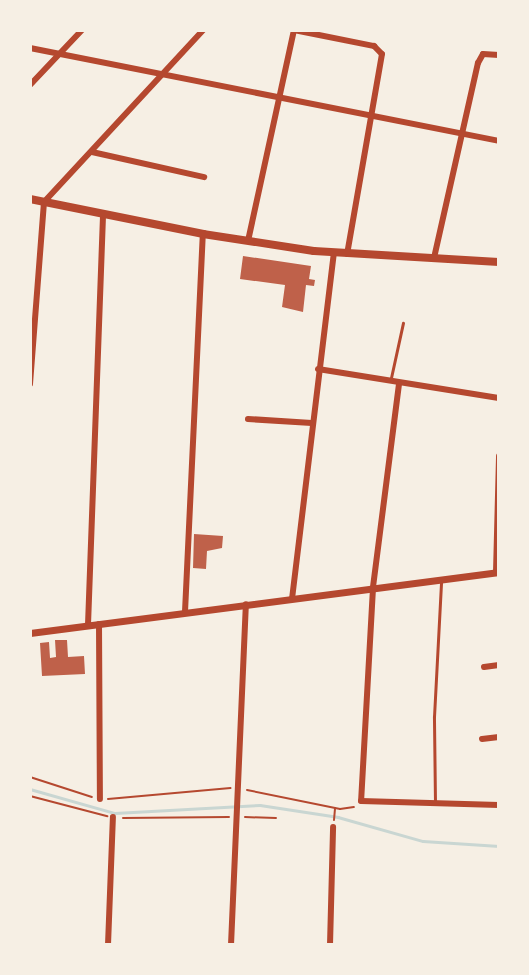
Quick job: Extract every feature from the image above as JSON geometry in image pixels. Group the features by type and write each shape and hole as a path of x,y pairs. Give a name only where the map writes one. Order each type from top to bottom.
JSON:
{"main road":[{"path":"30,200 203,234 334,253 499,262"}],"street":[{"path":"30,85 82,30"},
{"path":"30,384 44,202 203,30"},
{"path":"248,241 294,30 374,46 382,54 347,254"},
{"path":"30,48 279,100 499,141"},
{"path":"434,258 478,62 488,54 499,55"},
{"path":"92,152 204,177"},
{"path":"88,625 103,214"},
{"path":"185,612 203,234"},
{"path":"292,599 334,253"},
{"path":"318,369 499,398"},
{"path":"399,383 373,588 361,801 499,804"},
{"path":"248,419 312,423"},
{"path":"30,633 498,572 499,456"},
{"path":"231,945 246,604"},
{"path":"99,624 100,799"},
{"path":"484,667 499,665"},
{"path":"482,739 499,737"},
{"path":"108,945 111,817"},
{"path":"330,945 333,827"}],"lane":[{"path":"390,382 403,323"},
{"path":"435,803 434,717 441,579"}],"path":[{"path":"30,777 100,799 238,790 347,810 361,801"},
{"path":"30,796 111,817 237,815 276,818"},
{"path":"110,799 111,817"},
{"path":"333,827 335,807"}],"building":[{"path":"243,256 311,266 309,279 315,280 314,286 306,285 303,312 282,307 285,285 240,279"},
{"path":"194,534 223,536 222,548 207,551 206,569 193,568"},
{"path":"55,640 67,640 68,657 84,656 85,674 42,676 40,643 49,642 50,658 56,657"}],"waterway":[{"path":"30,789 115,813 260,805 338,817 423,841 499,846"}]}
